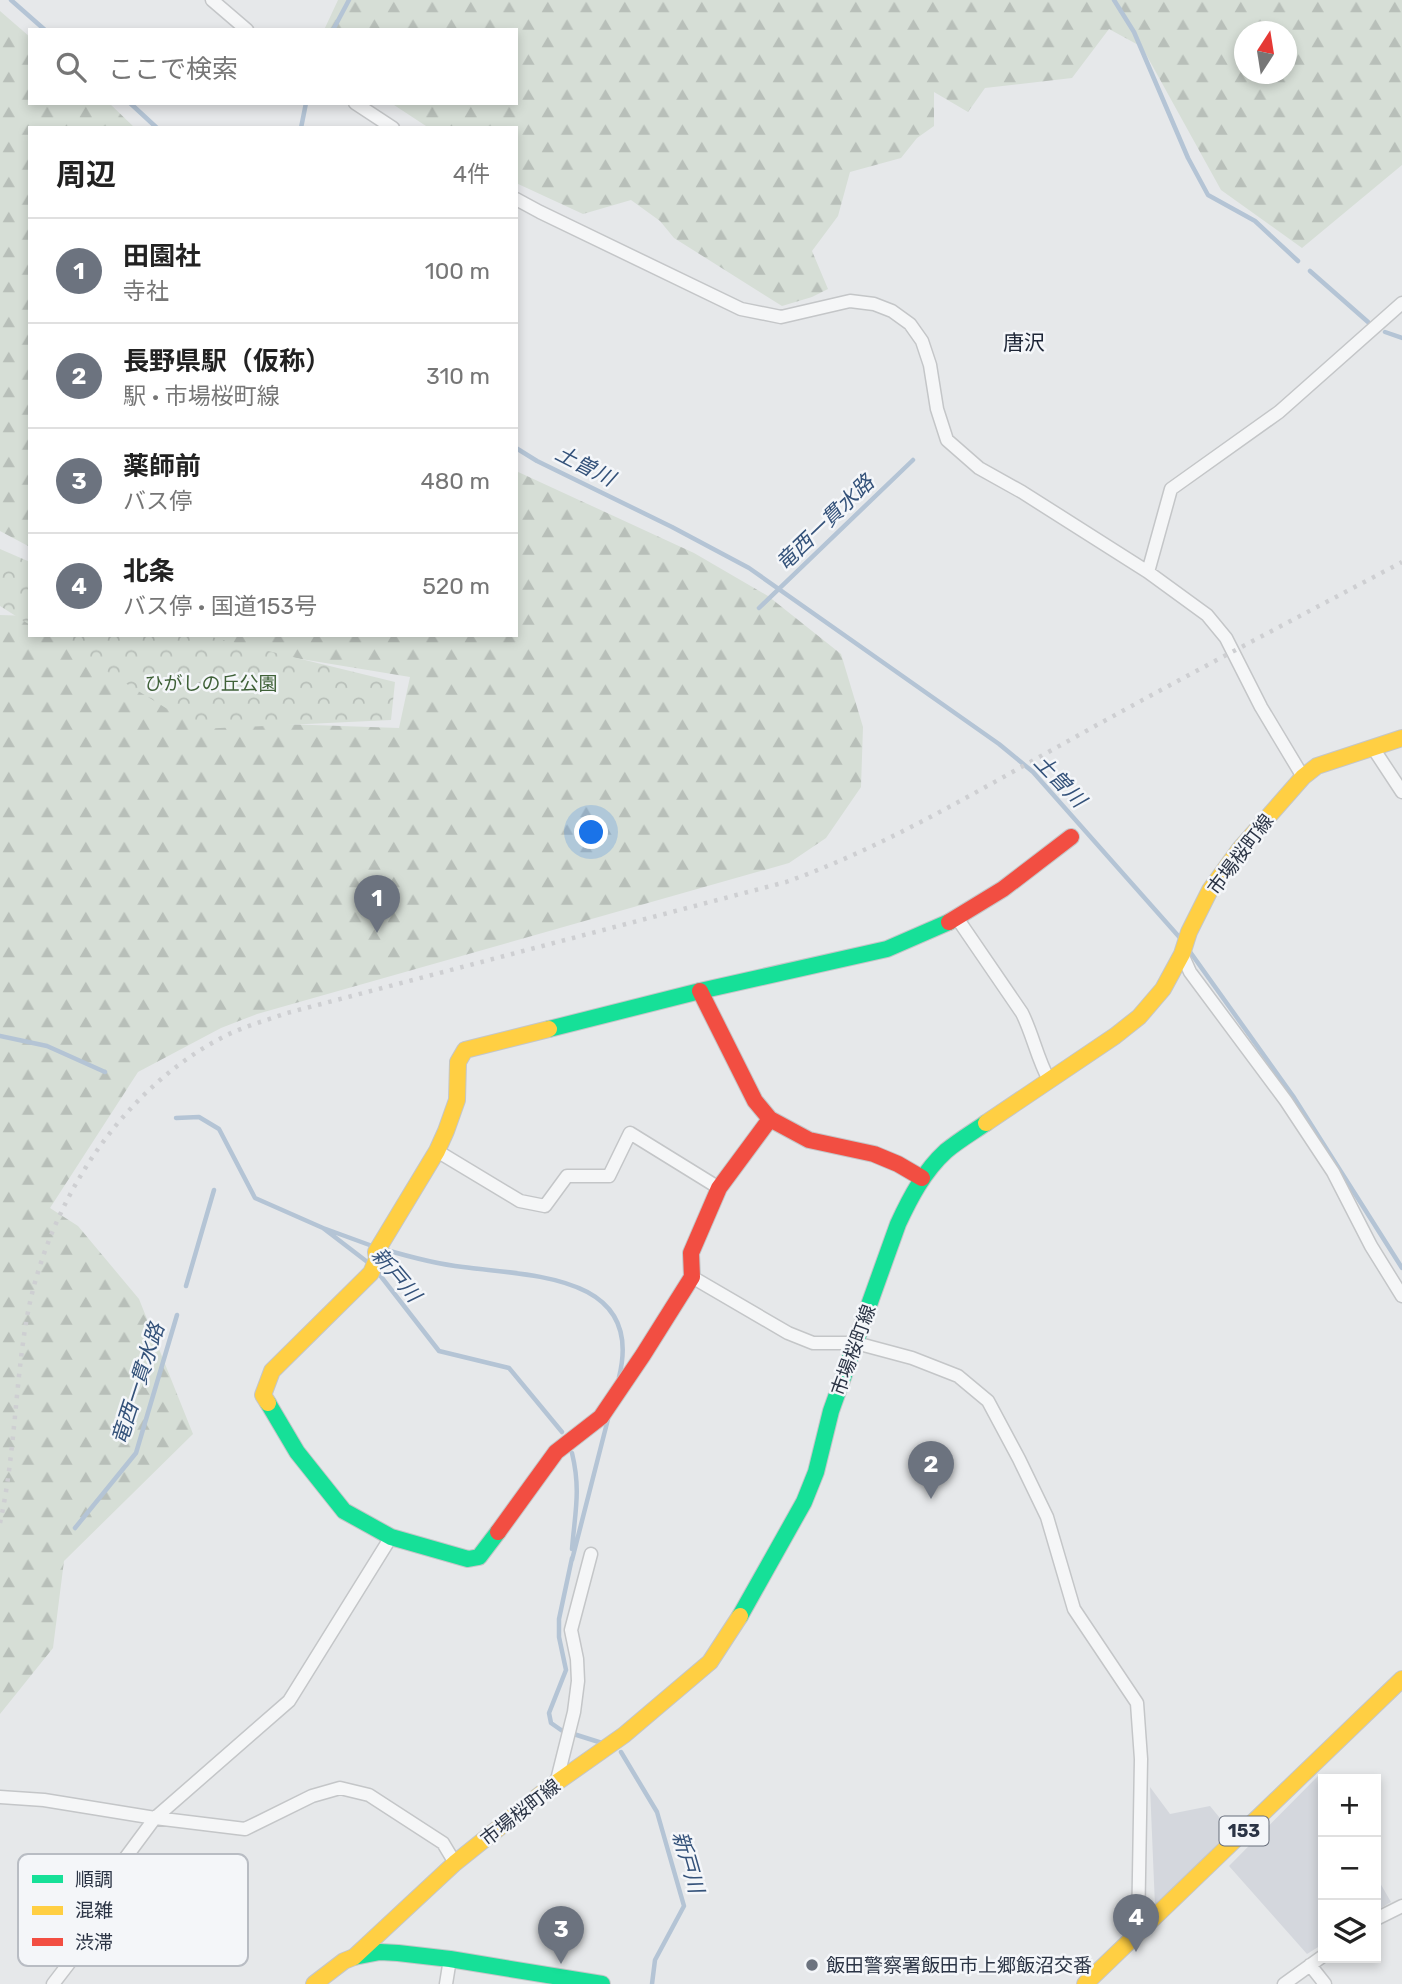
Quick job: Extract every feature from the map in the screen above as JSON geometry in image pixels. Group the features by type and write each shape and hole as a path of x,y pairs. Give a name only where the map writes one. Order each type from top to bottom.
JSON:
{"main road":[{"name":"市場桜町線","path":"314,1984 344,1961 354,1957 456,1863 556,1784 624,1735 710,1662 727,1638 803,1503 817,1472 831,1411 898,1224 911,1194 922,1178 947,1150 1139,1017 1163,989 1182,954 1189,932 1210,890 1239,850 1303,777 1317,766 1402,738"},
{"path":"770,1119 719,1188 691,1253 692,1277 601,1417 556,1452 479,1557 457,1557 391,1537 344,1511 297,1452 263,1395 272,1371 374,1266 376,1252 437,1151 457,1101 458,1062 465,1050 700,991 887,949 957,918 1003,888 1071,837"},
{"path":"700,991 755,1101 770,1119 809,1140 874,1154 922,1178"},
{"name":"153","path":"1085,1984 1402,1679"},
{"path":"354,1957 380,1952 450,1959 602,1984"}],"street":[{"path":"212,0 245,28"},
{"path":"358,105 390,126"},
{"path":"518,200 741,309 781,317 850,301 874,304 892,311 910,324 922,341 930,365 937,409 947,440 979,468 1148,572 1207,615 1226,638 1261,707 1303,777"},
{"path":"1148,572 1171,489 1279,412 1402,303"},
{"path":"1373,748 1402,792"},
{"path":"957,918 1022,1013 1039,1061 1049,1080"},
{"path":"1182,954 1190,972 1286,1101 1333,1172 1371,1246 1402,1296"},
{"path":"437,1151 520,1201 545,1206 567,1176 609,1176 630,1133 719,1188"},
{"path":"692,1277 788,1333 813,1343 856,1343 912,1359 958,1376 988,1401 1047,1517 1074,1609 1137,1703 1141,1759 1138,1934"},
{"path":"128,1854 155,1818 289,1701 391,1537"},
{"path":"556,1784 578,1681 578,1659 571,1630 591,1554"},
{"path":"0,1797 44,1800 245,1829 312,1796 340,1788 369,1795 443,1843 456,1863"},
{"path":"1381,1916 1402,1906"},
{"path":"446,1984 450,1959"},
{"path":"1284,1984 1318,1959"},
{"path":"1310,1965 1325,1984"},
{"path":"53,1984 67,1966"}],"shaded area":[{"path":"1318,1776 1318,1947 1307,1954 1229,1866"},
{"path":"1150,1787 1170,1814 1210,1806 1233,1834 1155,1906"},
{"path":"1381,1885 1391,1902 1381,1908"}],"green space":[{"path":"338,0 1402,0 1402,165 1302,248 1221,190 1142,47 1109,29 1072,78 985,88 968,112 934,92 934,126 917,138 901,158 850,172 838,216 812,251 828,289 782,306 674,238 660,221 631,200 583,214 518,184 518,126 426,126 394,105 518,105 518,28 325,28"},
{"path":"0,11 28,35 28,105 111,105 133,126 28,126 28,546 0,531"},
{"path":"518,472 694,553 768,596 841,654 863,727 861,787 826,838 789,863 257,1014 221,1028 138,1072 50,1208 78,1226 139,1299 193,1434 64,1561 53,1648 0,1714 0,615 28,616 28,637 70,637 197,721 399,728 410,677 197,642 188,637 518,637"},
{"path":"0,549 28,561 28,624 0,606"},
{"name":"ひがしの丘公園","path":"50,637 211,637 395,682 391,720 200,729"}],"waterway":[{"name":"土曽川","path":"11,0 43,28"},
{"path":"334,28 349,0"},
{"path":"1114,0 1134,32 1188,158 1208,195 1255,221 1298,261"},
{"name":"土曽川","path":"132,105 155,126"},
{"path":"301,126 306,105"},
{"path":"1310,271 1368,322"},
{"path":"1385,332 1402,338"},
{"name":"土曽川","path":"518,449 749,568 999,744 1033,772 1181,939"},
{"name":"竜西一貫水路","path":"759,608 913,460"},
{"name":"土曽川","path":"1188,949 1293,1096 1402,1268"},
{"name":"新戸川","path":"0,1036 47,1046 105,1072"},
{"name":"新戸川","path":"176,1118 199,1117 219,1129 255,1198 323,1228 370,1264"},
{"name":"竜西一貫水路","path":"186,1286 214,1190"},
{"path":"323,1228 375,1247"},
{"path":"383,1249 453,1266 549,1279 576,1287 599,1299 615,1318 623,1343 619,1377"},
{"name":"新戸川","path":"376,1270 439,1351 509,1368 562,1432"},
{"name":"竜西一貫水路","path":"75,1528 136,1453 177,1315"},
{"path":"572,1560 608,1419"},
{"name":"新戸川","path":"572,1453 577,1490 572,1549"},
{"name":"新戸川","path":"572,1558 559,1619 559,1637 566,1670 549,1713 551,1723 561,1730 602,1743"},
{"name":"新戸川","path":"621,1752 657,1812 684,1906 655,1960 652,1984"}],"railway":[{"path":"0,1523 9,1472 27,1317 37,1274 52,1232 95,1153 123,1117 154,1085 189,1058 227,1035 287,1013 786,882 823,868 930,817 1402,562"}],"traffic: fast":[{"path":"549,1029 700,991 887,949 949,922"},
{"path":"740,1616 804,1502 816,1472 831,1411 907,1204 938,1159 986,1123"},
{"path":"268,1403 297,1452 344,1511 391,1537 468,1559 479,1557 498,1532"},
{"path":"354,1957 380,1952 398,1953 602,1984"}],"traffic: slow":[{"path":"986,1123 1139,1017 1163,989 1182,954 1189,932 1210,890 1239,850 1303,777 1317,766 1402,738"},
{"path":"268,1403 263,1395 272,1371 371,1273 377,1259 376,1252 437,1151 446,1131 457,1100 458,1062 465,1050 549,1029"},
{"path":"314,1984 344,1961 354,1957 455,1863 546,1790 624,1735 710,1662 740,1616"},
{"path":"1085,1984 1402,1679"}],"traffic: jam":[{"path":"949,922 1003,889 1071,837"},
{"path":"700,991 755,1101 770,1119 809,1140 874,1154 922,1178"},
{"path":"498,1532 556,1452 601,1417 643,1355 692,1277 691,1253 719,1188 770,1119"}],"place":[{"name":"田園社","path":"377,933"},
{"name":"長野県駅（仮称）","path":"931,1499"},
{"name":"北条","path":"1136,1952"},
{"name":"薬師前","path":"561,1964"},
{"name":"飯田警察署飯田市上郷飯沼交番","path":"812,1965"}],"district":[{"name":"唐沢","path":"1024,343"}]}
